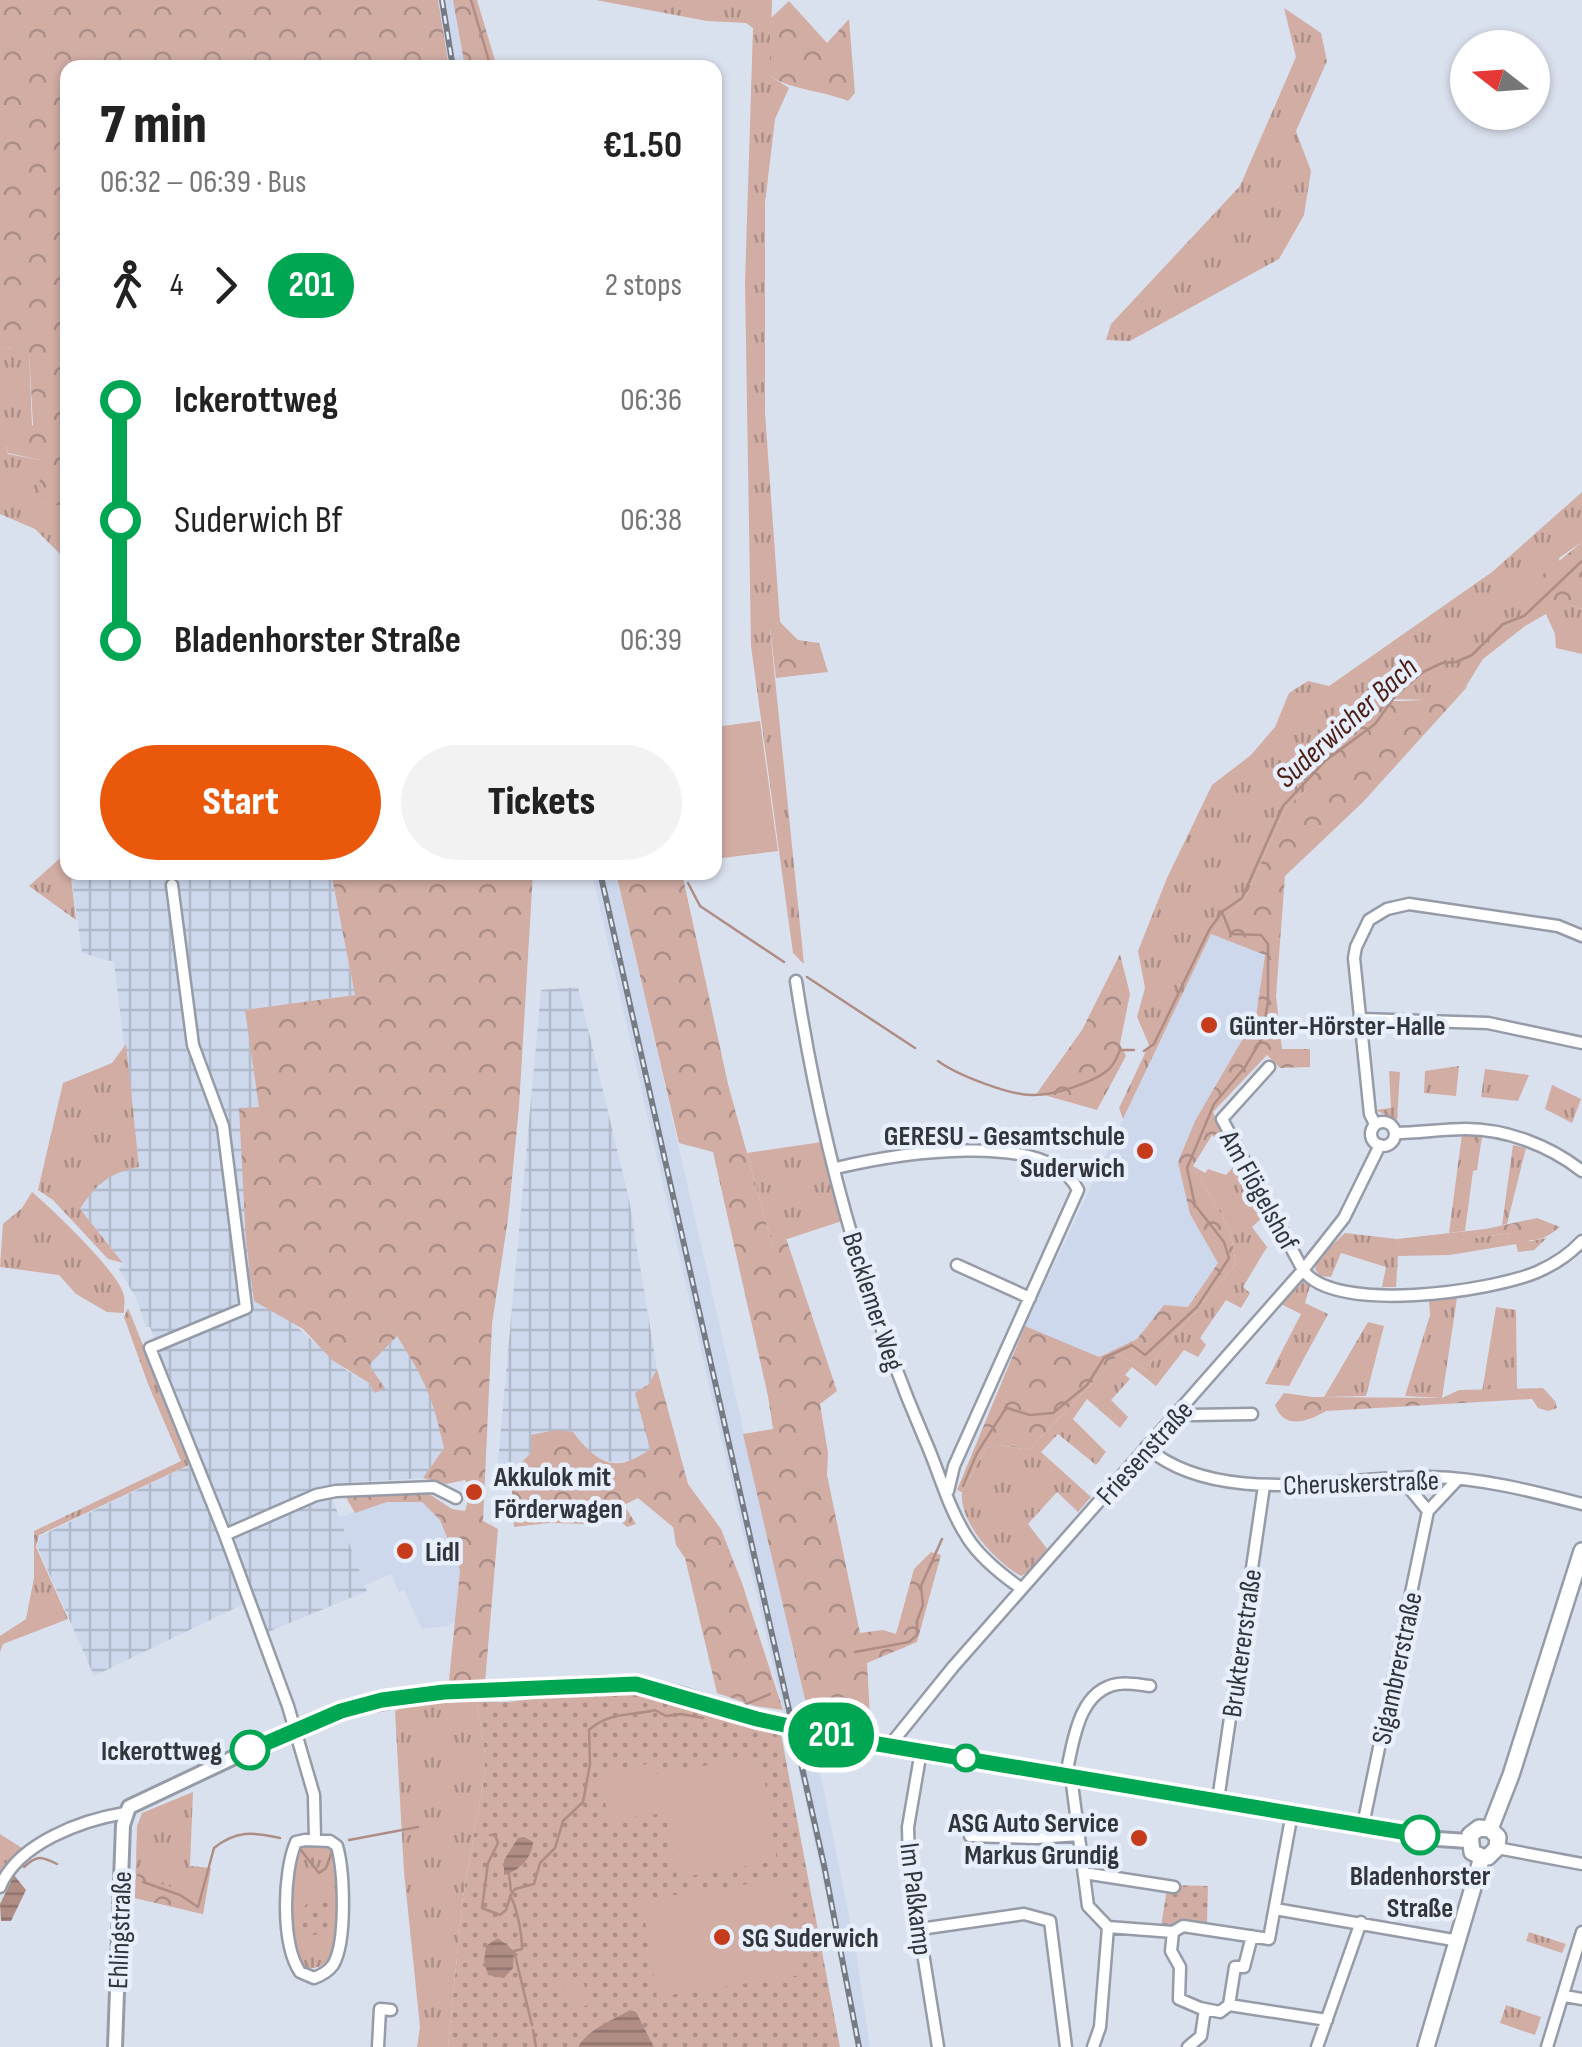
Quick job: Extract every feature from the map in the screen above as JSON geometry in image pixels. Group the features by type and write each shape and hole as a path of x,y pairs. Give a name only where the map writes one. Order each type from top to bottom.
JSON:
{"main road":[{"path":"1490,1828 1511,1775 1582,1551"},
{"path":"1479,1828 1490,1828 1498,1837 1498,1848 1482,1857 1472,1852 1468,1841 1479,1828"},
{"path":"1426,2047 1482,1857"}],"street":[{"path":"172,886 193,1045 223,1126 246,1308 150,1348 225,1535 294,1729 314,1795 315,1840"},
{"path":"1376,1124 1370,1114 1356,947 1370,920 1387,909 1420,905 1558,926 1582,936"},
{"name":"Becklemer Weg","path":"796,981 804,1033 876,1320 968,1540 1022,1590"},
{"path":"1361,1020 1488,1023 1582,1043"},
{"name":"Am Flögelshof","path":"1270,1067 1222,1119 1304,1270"},
{"path":"1376,1124 1390,1124 1395,1133"},
{"path":"1376,1124 1371,1134 1380,1145 1390,1143 1395,1133"},
{"path":"1395,1133 1467,1129 1495,1132 1543,1147 1582,1171"},
{"name":"Friesenstraße","path":"890,1746 1146,1447 1304,1270 1344,1218 1380,1145"},
{"path":"836,1168 890,1156 976,1150 1056,1165 1068,1173 1078,1190 954,1466 948,1492"},
{"path":"1304,1270 1318,1283 1356,1293 1438,1294 1537,1272 1582,1241"},
{"path":"957,1265 1030,1298"},
{"path":"1182,1410 1192,1415 1252,1414"},
{"name":"Cheruskerstraße","path":"1146,1447 1163,1462 1205,1476 1264,1486 1402,1478 1458,1479 1582,1504"},
{"path":"1402,1478 1428,1511 1458,1479"},
{"name":"Bruktererstraße","path":"1218,1800 1264,1486"},
{"path":"225,1535 316,1495 336,1491 434,1487 456,1498"},
{"name":"Sigambrerstraße","path":"1364,1825 1428,1511"},
{"path":"0,1886 12,1865 26,1852 100,1817 125,1814 134,1802 294,1729 382,1700 444,1692 606,1683 636,1684 757,1719 890,1746 1468,1841"},
{"path":"1150,1686 1115,1684 1091,1700 1076,1730 1068,1775 1088,1906 1108,1927 1173,1932 1183,1926 1269,1939 1292,1813"},
{"name":"Im Paßkamp","path":"921,1751 908,1827 909,1865 938,2047"},
{"name":"Ehlingstraße","path":"115,2047 125,1814"},
{"path":"970,1836 1079,1835"},
{"path":"315,1840 337,1846 342,1902 336,1956 329,1970 314,1978 300,1972 294,1964 286,1896 296,1842 315,1840"},
{"path":"1498,1848 1582,1864"},
{"path":"1084,1872 1174,1887"},
{"path":"1275,1909 1459,1941"},
{"path":"920,1929 1024,1914 1050,1921 1066,2047"},
{"path":"1317,2047 1361,1922"},
{"path":"1093,2047 1100,2027 1108,1927"},
{"path":"1173,1932 1171,1951 1180,1967 1179,1999 1220,2012 1229,2004 1235,1967 1244,1967 1248,1961 1252,1936"},
{"path":"1547,2047 1582,1932"},
{"path":"1332,1968 1338,1987"},
{"path":"1565,1996 1582,1999"},
{"path":"1229,2004 1327,2020"},
{"path":"378,2047 380,2009 391,2010"},
{"path":"1189,2047 1201,2036 1205,2010"}],"shaded area":[{"path":"438,0 453,0 464,60 448,60"},
{"path":"72,880 332,880 355,995 246,1010 260,1107 239,1109 290,1321 346,1370 369,1383 375,1393 384,1387 368,1365 397,1335 433,1396 444,1448 423,1478 331,1484 330,1492 367,1591 268,1632 254,1599 94,1676 37,1546 40,1536 202,1459 150,1327 146,1327 137,1300 119,1269 123,1263 80,1209 96,1185 119,1171 139,1167 114,962 82,953"},
{"path":"594,880 618,880 811,1725 788,1720"},
{"name":"GERESU - Gesamtschule Suderwich","path":"1211,934 1265,955 1256,1016 1195,1121 1179,1162 1190,1214 1218,1263 1188,1307 1164,1305 1137,1339 1098,1357 1025,1326"},
{"path":"578,987 629,1199 657,1369 649,1384 636,1393 650,1449 635,1460 611,1462 595,1458 573,1432 531,1453 511,1473 497,1472 541,990"},
{"path":"387,1502 422,1502 440,1520 460,1570 455,1621 447,1626 422,1629 404,1590 399,1592 391,1574 365,1585 339,1517"},
{"path":"790,1732 813,1736 855,1946 870,2047 856,2047"},
{"path":"518,1838 533,1842 530,1853 520,1867 504,1875 504,1860"},
{"path":"14,1875 26,1890 11,1921 1,1921 0,1904"},
{"path":"498,1938 514,1951 513,1968 504,1978 488,1975 484,1961 486,1946"},
{"path":"630,2010 636,2012 654,2047 578,2047 594,2030"}],"green space":[{"path":"0,0 438,0 448,60 60,60 60,505 39,503 40,460 8,453 6,445 33,425 29,351 0,350"},
{"path":"453,0 477,0 495,60 464,60"},
{"path":"596,0 772,0 770,76 789,88 775,119 765,203 765,413 780,622 770,629 804,964 793,953 751,646 745,283 753,28 746,23 707,21"},
{"path":"789,1 827,43 849,19 855,93 848,101 770,76 770,19"},
{"path":"1284,8 1321,33 1327,61 1296,131 1311,171 1304,215 1279,259 1130,341 1106,340 1111,324 1240,186 1296,57"},
{"path":"0,350 29,350 32,426 6,446 8,454 40,460 41,503 60,504 60,554 35,529 0,514"},
{"path":"1582,492 1582,542 1559,558 1564,602 1582,609 1582,654 1556,648 1546,614 1483,659 1465,688 1436,700 1383,699 1308,788 1286,808 1245,898 1211,934 1123,1119 1119,1108 1149,1045 1137,1017 1145,988 1138,951 1167,878 1212,785 1251,755 1275,727 1289,693 1308,681 1329,686 1492,572"},
{"path":"1582,542 1582,609 1564,602 1547,614 1530,585"},
{"path":"780,622 798,640 819,643 828,672 776,678 770,628"},
{"path":"1468,686 1363,802 1285,876 1276,996 1282,1049 1310,1049 1310,1067 1280,1068 1267,1055 1213,1112 1229,1147 1212,1135 1193,1166 1230,1230 1236,1264 1145,1370 1119,1354 1029,1450 1000,1445 986,1448 962,1492 957,1490 1025,1326 1099,1357 1137,1339 1164,1305 1188,1307 1218,1263 1190,1214 1178,1162 1195,1121 1256,1016 1265,955 1211,934 1245,898 1286,808 1307,789 1299,773 1312,739 1329,718 1348,707 1442,696"},
{"path":"760,721 778,851 722,858 722,726"},
{"path":"60,858 60,880 71,880 76,920 29,886"},
{"path":"332,880 533,880 519,1107 492,1324 483,1521 498,1529 485,1683 456,1684 449,1680 460,1570 440,1520 422,1502 387,1502 355,1513 347,1499 348,1493 423,1490 452,1509 465,1511 471,1489 465,1480 446,1484 423,1478 444,1448 427,1390 407,1351 397,1336 369,1365 385,1388 375,1393 369,1383 332,1360 303,1329 254,1301 246,1242 239,1108 259,1107 245,1010 355,995"},
{"path":"618,880 684,880 728,1084 772,1244 786,1238 837,1391 820,1404 828,1453 827,1475 860,1633 883,1630 896,1634 914,1569 931,1552 941,1555 917,1642 867,1663 871,1734 811,1725 743,1434 773,1429 713,1152 679,1143"},
{"path":"1120,954 1130,994 1120,1044 1126,1056 1097,1110 1037,1093 1082,1030"},
{"path":"126,1044 139,1167 104,1181 80,1209 123,1263 108,1259 53,1200 38,1190 63,1083 112,1063"},
{"path":"1459,1066 1456,1096 1424,1093 1425,1071"},
{"path":"1485,1069 1529,1075 1518,1101 1481,1097"},
{"path":"1389,1071 1400,1072 1397,1120 1375,1110 1391,1108"},
{"path":"1552,1085 1581,1099 1572,1123 1545,1109"},
{"path":"1462,1134 1482,1136 1465,1231 1449,1233"},
{"path":"822,1142 842,1221 772,1244 747,1153"},
{"path":"1513,1145 1526,1148 1507,1224 1502,1225"},
{"path":"1193,1166 1205,1173 1208,1169 1226,1175 1234,1166 1241,1169 1266,1214 1252,1227 1267,1247 1243,1287 1250,1293 1241,1308 1226,1300 1200,1338 1206,1345 1198,1357 1184,1350 1156,1386 1132,1367 1125,1375 1130,1379 1111,1400 1128,1417 1120,1428 1087,1399 1073,1419 1106,1452 1096,1465 1058,1434 1041,1452 1091,1497 1078,1512 1057,1492 1028,1524 1048,1550 1021,1576 1001,1561 973,1529 966,1516 962,1492 986,1448 999,1445 1029,1450 1119,1354 1145,1370 1236,1264 1230,1230"},
{"path":"32,1192 111,1273 124,1296 124,1313 107,1312 76,1294 59,1275 0,1267 3,1224 22,1208"},
{"path":"1537,1218 1560,1227 1536,1240 1510,1233 1400,1249 1397,1239 1486,1229"},
{"path":"1345,1233 1397,1239 1400,1248 1511,1233 1531,1241 1547,1238 1534,1250 1518,1252 1516,1244 1450,1255 1398,1256 1396,1287 1382,1287 1386,1267 1341,1253 1331,1277 1320,1276 1315,1269 1318,1258"},
{"path":"1303,1282 1310,1286 1305,1303 1328,1314 1289,1386 1265,1384 1301,1314 1281,1304"},
{"path":"1457,1298 1442,1398 1405,1396 1430,1315 1429,1300"},
{"path":"1496,1307 1516,1310 1517,1391 1482,1392"},
{"path":"128,1308 191,1464 39,1535 36,1547 68,1619 3,1644 0,1652 0,1636 26,1619 34,1578 34,1531 181,1461 124,1317"},
{"path":"1368,1322 1384,1326 1366,1396 1324,1397"},
{"path":"657,1369 688,1484 721,1529 783,1710 755,1706 717,1693 685,1558 676,1545 673,1527 638,1498 624,1505 636,1524 627,1527 616,1517 605,1517 591,1524 514,1527 511,1473 531,1453 531,1435 556,1430 573,1432 607,1462 627,1462 638,1457 650,1449 635,1393 649,1384"},
{"path":"1543,1388 1557,1408 1538,1408 1532,1399 1326,1411 1291,1421 1275,1405 1284,1393 1313,1397 1442,1398 1459,1390"},
{"path":"620,1690 690,1703 781,1734 840,2047 448,2047 463,1897 484,1777 485,1754 477,1702"},
{"path":"477,1702 485,1754 484,1777 463,1897 448,2047 417,2047 420,2027 404,1872 395,1711 411,1703"},
{"path":"761,1756 777,1861 677,1878 666,1813 608,1820 601,1771 654,1763 656,1774"},
{"path":"193,1792 190,1866 211,1868 203,1914 135,1898 137,1826 142,1813"},
{"path":"0,1834 25,1850 9,1863 0,1878"},
{"path":"332,1845 339,1889 337,1934 329,1961 312,1968 300,1962 291,1926 298,1846"},
{"path":"137,1872 161,1884 205,1896 203,1914 135,1898"},
{"name":"SG Suderwich","path":"787,1878 801,1975 657,1997 642,1900"},
{"path":"1208,1886 1207,1925 1182,1921 1170,1928 1161,1927 1167,1888"},
{"path":"322,1897 329,1900 328,1925 322,1933 305,1937 300,1927 302,1910"},
{"path":"1529,1932 1566,1944 1562,1953 1526,1941"},
{"path":"580,1975 592,2003 574,2011 562,1983"},
{"path":"1506,2005 1541,2017 1535,2035 1500,2023"}],"waterway":[{"name":"Suderwicher Bach","path":"471,0 489,60"},
{"name":"Suderwicher Bach","path":"1144,1051 1154,1044 1209,930 1223,911 1242,898 1283,806 1325,761 1375,724 1396,695 1423,672 1472,655 1503,624 1524,616 1582,561"},
{"name":"Suderwicher Bach","path":"688,883 700,906 784,962"},
{"name":"Suderwicher Bach","path":"963,1486 977,1453 1007,1408 1030,1415 1053,1413 1087,1385 1104,1358 1132,1345 1145,1355 1197,1307 1229,1258 1224,1242 1195,1205 1187,1168 1214,1104 1245,1067 1261,1040 1268,1002 1268,944 1261,935 1231,934 1222,912"},
{"name":"Suderwicher Bach","path":"807,977 915,1048"},
{"name":"Suderwicher Bach","path":"938,1061 984,1084 1034,1095 1062,1091 1093,1079 1110,1068 1120,1050 1134,1050"},
{"name":"Suderwicher Bach","path":"855,1652 909,1642 917,1635 923,1605 921,1586 942,1539"},
{"path":"744,1705 770,1694"},
{"path":"532,2025 514,1951 522,1949 522,1943 510,1896 515,1889 534,1884 540,1863 555,1848 563,1821 583,1802 590,1764 589,1730 613,1717 655,1710 666,1716 703,1718"},
{"path":"349,1840 418,1827"},
{"path":"143,1882 180,1895 198,1907 214,1848 245,1834 280,1838"},
{"path":"490,1835 495,1835 498,1843 488,1863 482,1908 500,1915 510,1897"},
{"path":"300,1849 319,1873 326,1868 332,1852"},
{"path":"24,1867 39,1858 57,1864"},
{"path":"509,1874 511,1891"},
{"name":"Suderwicher Bach","path":"533,2030 536,2047"}],"railway":[{"path":"442,0 452,60"},
{"path":"602,880 824,1865 859,2047"}],"bus line":[{"name":"201","path":"250,1750 341,1711 382,1700 444,1692 636,1684 757,1719 854,1740 1420,1835"}],"place":[{"name":"Günter-Hörster-Halle","path":"1209,1025"},
{"name":"GERESU - Gesamtschule Suderwich","path":"1145,1151"},
{"name":"Akkulok mit Förderwagen","path":"474,1492"},
{"name":"Lidl","path":"405,1551"},
{"name":"Ickerottweg","path":"250,1750"},
{"name":"Bladenhorster Straße","path":"1420,1835"},
{"name":"ASG Auto Service Markus Grundig","path":"1139,1838"},
{"name":"SG Suderwich","path":"722,1937"}]}
